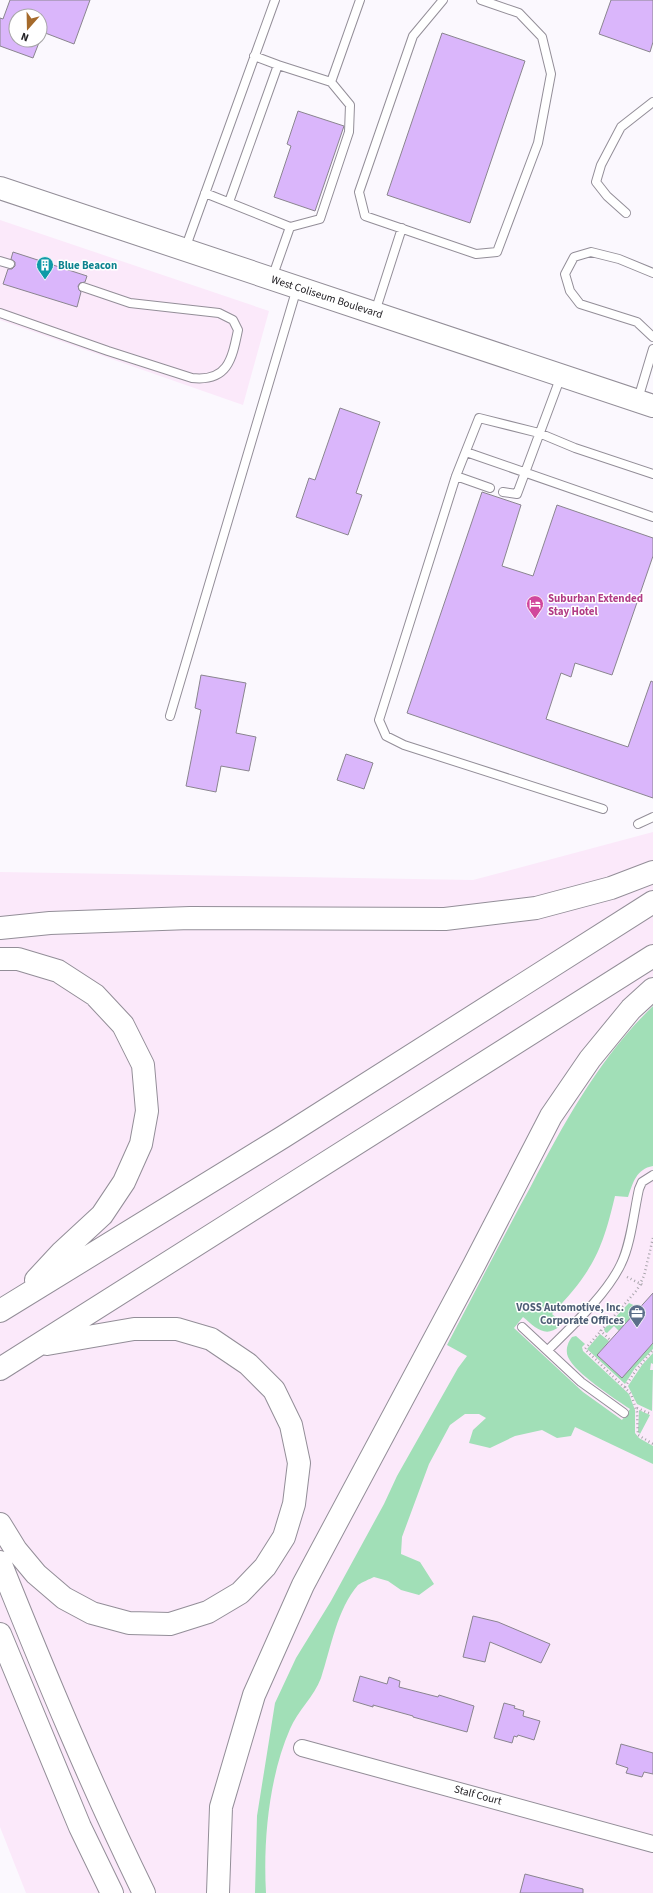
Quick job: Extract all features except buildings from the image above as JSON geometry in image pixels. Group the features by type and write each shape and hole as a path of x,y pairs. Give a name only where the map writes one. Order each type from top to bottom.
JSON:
{"main road":[{"name":"West Coliseum Boulevard","path":"0,188 645,403"},
{"path":"0,928 50,923 190,918 445,919 536,908 611,888 653,872"},
{"path":"9,1305 283,1137 653,902"},
{"path":"0,1369 653,956"},
{"path":"0,959 18,959 58,970 95,995 123,1025 143,1065 147,1111 141,1144 124,1182 102,1215 62,1252 9,1305"},
{"path":"218,1893 221,1807 254,1695 303,1584 552,1116 590,1059 631,1009 653,989"},
{"path":"0,1524 16,1550 36,1574 64,1598 92,1613 129,1623 170,1624 208,1612 240,1593 266,1567 284,1537 294,1504 299,1463 291,1425 274,1390 248,1364 211,1339 177,1329 134,1329 40,1345"},
{"path":"0,1562 107,1817 144,1893"},
{"path":"0,1634 80,1827 112,1893"}],"street":[{"name":"Stalf Court","path":"302,1748 653,1844"}],"lane":[{"path":"185,250 274,0"},
{"path":"331,82 360,0"},
{"path":"443,0 413,36 359,192 365,216 476,254 498,252 538,143 551,74 542,37 519,13 481,0"},
{"path":"205,193 290,227 320,219 349,132 350,105 331,82 254,56"},
{"path":"229,202 278,65"},
{"path":"626,213 607,196 596,182 600,165 621,127 653,102"},
{"path":"271,278 290,227"},
{"path":"375,313 402,228"},
{"path":"653,273 619,259 591,252 574,257 565,274 570,291 580,304 637,322 653,337"},
{"path":"0,260 10,264"},
{"path":"0,313 108,351 192,378 206,380 216,377 224,372 230,359 238,330 233,320 220,313 130,303 83,287"},
{"path":"170,716 298,287"},
{"path":"645,403 653,349"},
{"path":"503,492 517,494 562,375"},
{"path":"603,809 404,745 386,736 379,720 456,476 479,418 539,433 575,448 653,474"},
{"path":"466,452 653,517"},
{"path":"456,476 490,488"},
{"path":"638,824 653,817"},
{"path":"548,1350 572,1326 615,1274 625,1252 639,1189 642,1182 653,1175"},
{"path":"522,1327 596,1394 624,1414"}],"path":[{"path":"653,1238 642,1284 600,1330 585,1349 625,1388 634,1399 638,1435 653,1444"},
{"path":"627,1277 642,1284"},
{"path":"600,1330 610,1340"},
{"path":"625,1388 641,1364 653,1350"},
{"path":"636,1408 651,1414"}],"shaded area":[{"path":"0,220 269,311 243,405 0,320"},
{"path":"653,832 653,1893 26,1893 0,1827 0,872 473,880"}],"green space":[{"path":"653,1006 653,1166 639,1173 628,1197 615,1196 605,1232 594,1260 577,1286 552,1314 561,1322 560,1326 555,1330 545,1332 536,1328 523,1317 514,1328 583,1392 622,1420 630,1409 587,1378 568,1357 567,1346 572,1337 576,1336 585,1344 582,1347 583,1351 629,1394 635,1410 635,1433 639,1438 653,1446 653,1464 575,1427 571,1436 557,1438 542,1430 515,1436 490,1448 469,1443 473,1430 486,1418 479,1414 465,1414 450,1425 429,1464 402,1537 401,1554 420,1562 434,1584 419,1595 401,1590 388,1581 374,1577 358,1585 345,1605 335,1629 318,1685 293,1722 283,1748 272,1788 269,1810 265,1873 266,1893 255,1893 257,1816 275,1703 296,1658 331,1601 384,1504 397,1476 458,1368 467,1356 447,1345 557,1138 585,1091 616,1046"},
{"path":"629,1303 640,1308 619,1331 614,1326 607,1333 605,1332 604,1329"},
{"path":"600,1334 609,1341 597,1355 622,1377 653,1343 653,1349 635,1368 625,1384 587,1349"},
{"path":"653,1353 653,1364 651,1363 650,1370 653,1370 652,1411 637,1404 628,1386 642,1365"},
{"path":"639,1410 650,1415 640,1434 638,1432"}],"place":[{"name":"Blue Beacon","path":"45,280"},
{"name":"Suburban Extended Stay Hotel","path":"535,619"},
{"name":"VOSS Automotive, Inc. Corporate Offices","path":"637,1328"}]}
